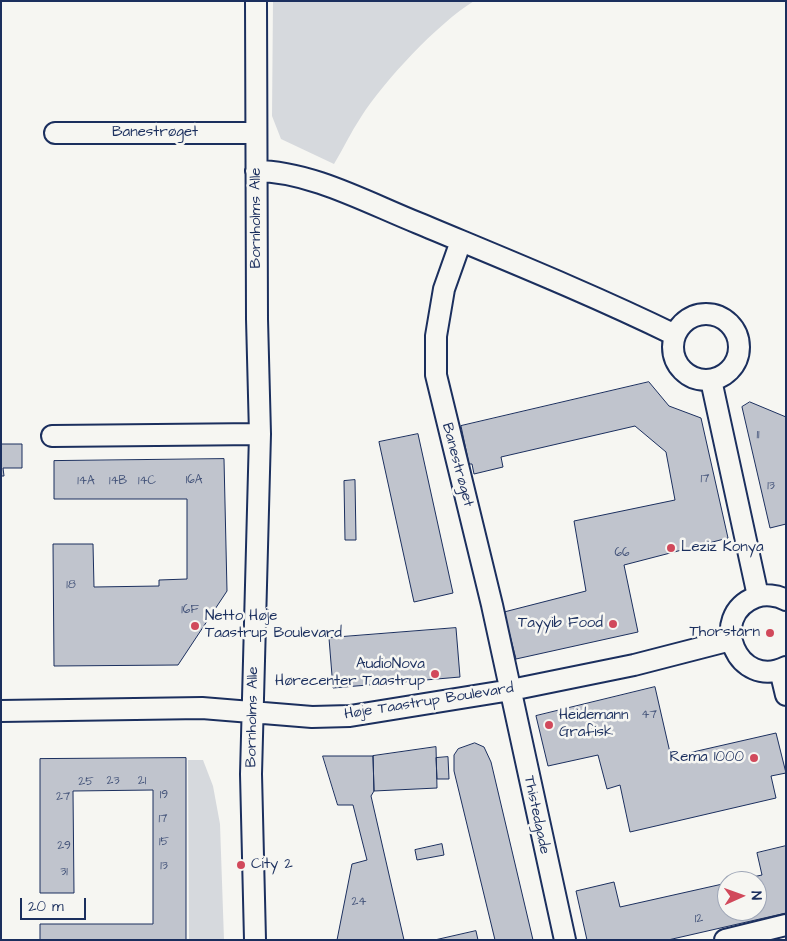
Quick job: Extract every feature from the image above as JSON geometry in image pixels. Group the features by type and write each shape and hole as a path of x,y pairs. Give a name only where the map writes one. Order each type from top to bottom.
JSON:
{"street":[{"name":"Bornholms Alle","path":"255,940 251,796 260,434 256,171 256,1"},
{"name":"Banestrøget","path":"55,133 256,134"},
{"path":"256,171 285,172 350,195 570,286 675,335"},
{"name":"Banestrøget","path":"461,241 444,289 436,336 436,375 510,690"},
{"path":"703,313 720,316 734,328 740,345 736,363 730,371 711,380 692,377 683,372 674,355 675,335 688,318 703,313"},
{"path":"711,380 758,596"},
{"path":"52,436 260,434"},
{"path":"786,600 770,595 758,596 749,600 736,613 730,630 735,652 743,662 754,669 767,672 783,668 786,695"},
{"name":"Høje Taastrup Boulevard","path":"1,711 202,708 312,717 350,716 510,690 634,665 731,640"},
{"name":"Thistedgade","path":"510,690 565,940"},
{"path":"725,940 786,925"}],"shaded area":[{"path":"273,1 474,1 428,38 384,86 361,117 334,164 281,139 272,116"},
{"path":"188,760 203,760 213,786 220,824 224,940 189,940"}],"building":[{"path":"649,382 669,406 701,418 728,538 624,565 638,632 516,659 504,612 586,591 574,521 675,500 666,452 635,426 501,457 503,467 474,474 472,464 469,464 461,426"},
{"path":"750,402 786,417 786,524 770,528 742,407"},
{"path":"418,434 453,593 414,602 379,442"},
{"path":"1,444 22,444 22,468 3,468 4,476 1,476"},
{"path":"224,459 227,591 178,665 54,666 53,544 93,544 94,587 159,586 159,580 187,579 187,499 54,499 54,461"},
{"path":"355,480 356,540 345,540 344,481"},
{"path":"456,628 460,677 333,688 329,638"},
{"path":"655,687 671,757 776,733 786,773 771,776 776,798 630,832 620,785 607,789 598,755 548,766 536,716"},
{"path":"475,743 484,747 491,762 533,940 495,940 454,771 454,755 458,749"},
{"path":"436,747 437,788 374,791 373,756"},
{"path":"323,756 373,756 374,791 371,796 404,940 337,940 352,864 367,860 353,805 338,805"},
{"path":"448,757 449,779 437,779 436,758"},
{"path":"186,758 186,940 40,940 40,924 153,924 153,790 73,791 74,893 40,893 40,759"},
{"path":"442,844 444,855 417,860 415,850"},
{"path":"786,846 786,913 767,917 767,871 761,871 757,853"},
{"path":"614,882 620,907 717,885 717,921 751,921 668,940 587,940 576,891"},
{"path":"476,931 478,940 435,940"}],"place":[{"name":"Leziz Konya","path":"671,548"},
{"name":"Tayyib Food","path":"613,624"},
{"name":"Netto Høje Taastrup Boulevard","path":"195,626"},
{"name":"Thorstårn","path":"770,633"},
{"name":"AudioNova Hørecenter Taastrup","path":"435,674"},
{"name":"Heidemann Grafisk","path":"549,725"},
{"name":"Rema 1000","path":"754,758"},
{"name":"City 2","path":"241,865"}]}
